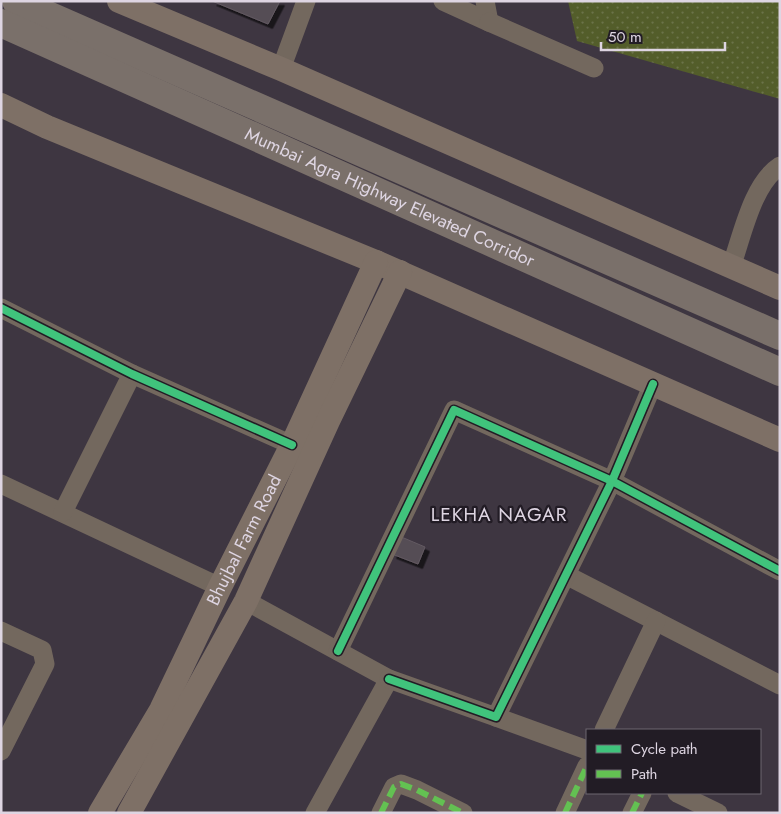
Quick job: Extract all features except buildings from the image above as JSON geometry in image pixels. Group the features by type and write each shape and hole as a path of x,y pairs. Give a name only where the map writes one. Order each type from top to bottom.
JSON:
{"highway":[{"name":"Mumbai Agra Highway Elevated Corridor","path":"16,1 780,336"},
{"name":"Mumbai Agra Highway Elevated Corridor","path":"1,23 780,372"}],"main road":[{"path":"119,1 281,69 780,288"},
{"path":"1,105 47,127 400,272 780,440"},
{"name":"Bhujbal Farm Road","path":"106,804 161,710 220,587 292,445 376,262"},
{"name":"Bhujbal Farm Road","path":"133,811 246,601 328,421 400,272"}],"street":[{"path":"281,69 306,1"},
{"path":"444,1 594,68"},
{"path":"484,1 489,22"},
{"path":"731,267 758,190 770,172 780,166"},
{"path":"1,308 132,374 292,445"},
{"path":"63,512 132,374"},
{"path":"496,717 612,481 653,384"},
{"path":"338,651 454,410 612,481 780,571"},
{"path":"1,484 220,587"},
{"path":"566,575 780,685"},
{"path":"246,601 389,679 586,750"},
{"path":"604,729 656,621"},
{"path":"1,631 42,650 45,664 1,752"},
{"path":"315,813 389,679"},
{"path":"565,813 586,768"},
{"path":"381,813 394,787 401,784 463,813"},
{"path":"632,813 642,794"},
{"path":"679,794 718,813"},
{"path":"106,804 133,811"}],"green space":[{"path":"568,1 780,1 780,99 577,41"}],"marked path":[{"path":"565,813 586,768"},
{"path":"381,813 394,787 401,784 463,813"},
{"path":"632,813 642,794"}],"cycle path":[{"path":"1,308 132,374 292,445"},
{"path":"389,679 496,717 612,481 653,384"},
{"path":"338,651 454,410 612,481 780,571"}],"district":[{"name":"LEKHA NAGAR","path":"499,514"}]}
